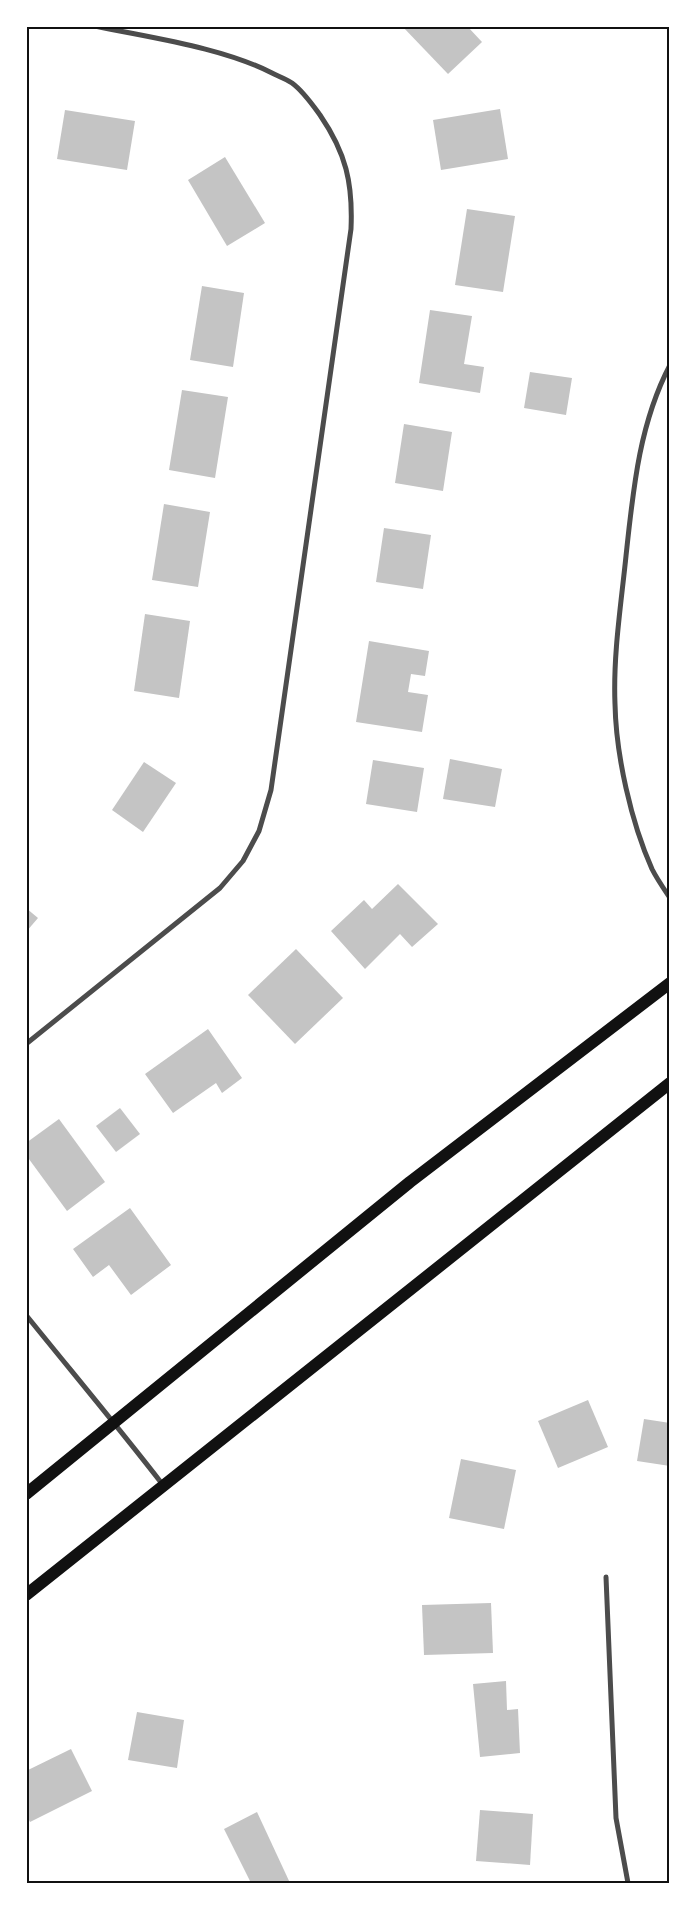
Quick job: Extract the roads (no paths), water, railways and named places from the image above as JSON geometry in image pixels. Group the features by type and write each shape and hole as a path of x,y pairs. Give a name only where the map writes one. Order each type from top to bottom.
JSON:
{"main road":[{"path":"26,1494 410,1182 670,983"},
{"path":"26,1595 670,1084"}],"street":[{"path":"26,1044 220,888 243,861 259,830 271,790 351,229 353,202 346,166 332,132 312,104 292,83 265,69 227,54 95,26"},
{"path":"670,365 651,410 637,467 618,642 615,704 620,752 630,801 641,841 653,872 670,898"},
{"path":"26,1315 163,1485"},
{"path":"606,1577 616,1818 628,1883"}]}
